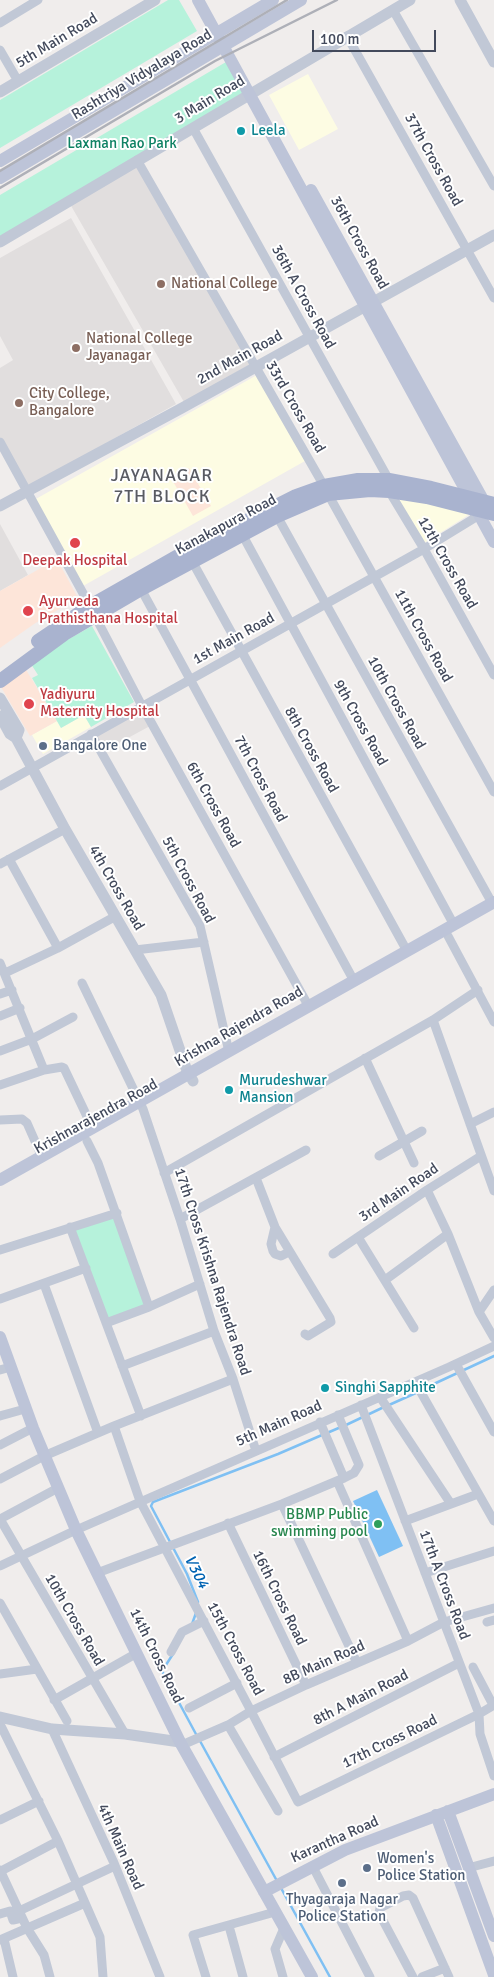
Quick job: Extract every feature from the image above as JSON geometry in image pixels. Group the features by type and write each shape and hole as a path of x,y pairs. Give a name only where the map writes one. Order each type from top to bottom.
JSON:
{"main road":[{"name":"36th Cross Road","path":"198,0 226,44 369,304 486,509 494,542"},
{"name":"36th Cross Road","path":"206,0 219,32"},
{"name":"Rashtriya Vidyalaya Road","path":"0,161 273,0"},
{"name":"Rashtriya Vidyalaya Road","path":"0,178 301,0"},
{"name":"Kanakapura Road","path":"0,681 93,611 185,552 296,496 326,490 370,490 389,486 431,488 486,509"},
{"name":"Kanakapura Road","path":"0,669 59,626 141,589 326,490"},
{"name":"Krishna Rajendra Road","path":"0,1180 192,1078 229,1052 454,924 493,905"},
{"path":"192,1078 448,936 493,905"},
{"name":"Krishnarajendra Road","path":"0,1189 86,1141 141,1106"},
{"name":"14th Cross Road","path":"0,1337 5,1369 25,1409 76,1530 181,1743 274,1887 275,1912 312,1977"},
{"name":"Karantha Road","path":"274,1887 345,1850 494,1794"},
{"path":"448,1810 494,1936"},
{"path":"436,1815 494,1975"}],"street":[{"path":"0,23 38,0"},
{"name":"5th Main Road","path":"0,92 155,0"},
{"name":"3 Main Road","path":"0,242 410,0"},
{"path":"460,0 494,62"},
{"path":"393,10 494,186"},
{"name":"37th Cross Road","path":"347,36 494,298"},
{"path":"0,50 18,81"},
{"name":"36th A Cross Road","path":"194,128 310,337 389,486"},
{"name":"33rd Cross Road","path":"137,160 326,490"},
{"name":"2nd Main Road","path":"0,506 494,235"},
{"path":"0,442 93,611"},
{"name":"12th Cross Road","path":"389,486 494,675"},
{"name":"11th Cross Road","path":"326,490 494,792"},
{"name":"1st Main Road","path":"0,786 424,549 486,509"},
{"name":"10th Cross Road","path":"277,516 493,905"},
{"name":"9th Cross Road","path":"242,534 454,924"},
{"name":"8th Cross Road","path":"192,561 407,951"},
{"name":"7th Cross Road","path":"141,589 354,981"},
{"name":"6th Cross Road","path":"93,611 142,706 309,1007"},
{"path":"0,698 19,730 16,738"},
{"name":"4th Cross Road","path":"0,716 10,734 16,738 65,829 161,995 192,1078"},
{"name":"5th Cross Road","path":"91,734 200,926 229,1052"},
{"path":"58,948 4,862 65,829"},
{"path":"4,973 58,948 116,916"},
{"path":"448,936 494,1022"},
{"path":"135,950 204,942"},
{"path":"0,963 44,1070"},
{"name":"17th Cross Krishna Rajendra Road","path":"82,984 141,1106 180,1218 214,1331 233,1379 256,1451"},
{"path":"0,994 12,990"},
{"path":"164,1173 433,1020 478,990"},
{"path":"0,1016 20,1008"},
{"path":"0,1051 32,1039 73,1017"},
{"path":"433,1020 494,1191"},
{"path":"365,1058 414,1163"},
{"path":"0,1086 44,1070 62,1067 93,1129"},
{"path":"470,1124 494,1112"},
{"path":"0,1120 22,1118 28,1123 42,1157"},
{"path":"379,1156 422,1131"},
{"path":"86,1141 98,1164 149,1306"},
{"path":"180,1218 306,1150"},
{"name":"3rd Main Road","path":"333,1254 481,1156"},
{"path":"256,1178 275,1228 330,1318 331,1322 308,1336 305,1334"},
{"path":"427,1190 448,1234 479,1312 494,1338"},
{"path":"0,1250 116,1213"},
{"path":"70,1227 141,1416"},
{"path":"385,1280 448,1234"},
{"path":"358,1237 414,1328"},
{"path":"0,1299 86,1268"},
{"path":"44,1284 98,1433"},
{"path":"106,1323 200,1284"},
{"path":"479,1312 494,1290"},
{"path":"122,1366 214,1331"},
{"name":"5th Main Road","path":"0,1566 140,1501 320,1422 380,1397 418,1388 456,1364 494,1346"},
{"path":"456,1364 494,1432"},
{"path":"0,1479 44,1456 233,1379"},
{"path":"418,1388 494,1520"},
{"path":"380,1397 451,1504"},
{"name":"17th A Cross Road","path":"361,1406 479,1714 480,1734 494,1776"},
{"path":"0,1416 25,1409"},
{"path":"97,1573 282,1504 354,1473 359,1465 338,1415"},
{"path":"320,1422 341,1480 408,1641"},
{"name":"15th Cross Road","path":"114,1426 140,1501 252,1710 298,1802"},
{"path":"0,1445 33,1428"},
{"path":"0,1519 58,1488"},
{"path":"405,1521 478,1494"},
{"path":"282,1504 357,1663"},
{"name":"10th Cross Road","path":"0,1519 125,1734"},
{"name":"16th Cross Road","path":"228,1523 306,1685"},
{"path":"425,1573 494,1551"},
{"path":"0,1603 67,1721"},
{"name":"8B Main Road","path":"181,1743 198,1738 252,1710 408,1641 444,1622 494,1608"},
{"path":"171,1652 182,1632 204,1621"},
{"path":"54,1700 137,1653"},
{"name":"8th A Main Road","path":"274,1757 459,1663"},
{"path":"473,1667 494,1705"},
{"path":"0,1674 37,1668"},
{"path":"189,1708 237,1683"},
{"name":"17th Cross Road","path":"298,1802 494,1705"},
{"path":"0,1717 52,1729 125,1734 181,1743"},
{"path":"0,1724 3,1736 58,1841 100,1937 103,1977"},
{"path":"228,1724 278,1811"},
{"name":"4th Main Road","path":"52,1729 115,1866 160,1977"},
{"path":"0,1820 38,1801"},
{"path":"50,1977 44,1955 27,1928 21,1914 4,1889 0,1870 58,1841"},
{"path":"468,1868 494,1861"},
{"path":"0,1914 10,1911 13,1920 77,1883 115,1866"},
{"path":"313,1867 370,1977"},
{"path":"413,1977 378,1913 380,1908 403,1896 409,1895 413,1898 449,1977"},
{"path":"13,1977 2,1940 86,1903"},
{"path":"206,1977 193,1934 229,1926 275,1912"},
{"path":"229,1926 243,1977"},
{"path":"283,1977 275,1949 284,1928"},
{"path":"422,1977 445,1968"}],"shaded area":[{"path":"308,74 338,129 299,150 269,95"},
{"name":"National College","path":"138,166 251,364 184,402 70,204"},
{"name":"National College Jayanagar","path":"71,218 176,404 28,487 0,437 0,368 13,360 0,336 0,258"},
{"path":"257,375 305,461 83,586 34,500"},
{"path":"189,468 211,506 193,516 171,478"},
{"path":"396,496 470,514 424,543"},
{"path":"0,524 28,575 0,591"},
{"name":"Ayurveda Prathisthana Hospital","path":"57,559 78,598 34,624 0,648 0,591"},
{"name":"Yadiyuru Maternity Hospital","path":"25,668 57,721 30,736 1,687"},
{"path":"141,710 150,726 104,751 96,736"},
{"path":"84,715 91,727 43,754 32,735 57,721 61,728"}],"green space":[{"name":"Laxman Rao Park","path":"168,0 179,0 197,31 0,148 0,100"},
{"name":"Laxman Rao Park","path":"226,62 244,93 0,237 0,195"},
{"path":"92,626 134,702 91,727 84,715 61,728 32,678 38,675 31,664 58,645"},
{"path":"117,1213 149,1307 106,1323 72,1226"}],"water":[{"name":"BBMP Public swimming pool","path":"377,1490 403,1546 379,1557 353,1501"}],"waterway":[{"name":"V304","path":"423,1389 494,1356"},
{"name":"V304","path":"389,1405 418,1392"},
{"name":"V304","path":"346,1425 384,1407"},
{"name":"V304","path":"327,1433 341,1427"},
{"name":"V304","path":"198,1602 187,1574 151,1506 153,1502 322,1435"},
{"name":"V304","path":"192,1624 196,1613"},
{"name":"V304","path":"173,1654 162,1671 197,1736"},
{"name":"V304","path":"200,1741 277,1881"},
{"name":"V304","path":"281,1888 330,1977"}],"railway":[{"path":"0,171 287,0"},
{"path":"0,188 215,61 337,0"}],"place":[{"name":"Leela","path":"241,131"},
{"name":"National College","path":"161,284"},
{"name":"National College Jayanagar","path":"76,348"},
{"name":"City College, Bangalore","path":"19,403"},
{"name":"Deepak Hospital","path":"75,543"},
{"name":"Ayurveda Prathisthana Hospital","path":"28,611"},
{"name":"Yadiyuru Maternity Hospital","path":"29,704"},
{"name":"Bangalore One","path":"43,746"},
{"name":"Murudeshwar Mansion","path":"229,1090"},
{"name":"Singhi Sapphite","path":"325,1388"},
{"name":"BBMP Public swimming pool","path":"378,1524"},
{"name":"Women's Police Station","path":"367,1868"},
{"name":"Thyagaraja Nagar Police Station","path":"342,1883"}],"district":[{"name":"JAYANAGAR 7TH BLOCK","path":"162,486"}]}
